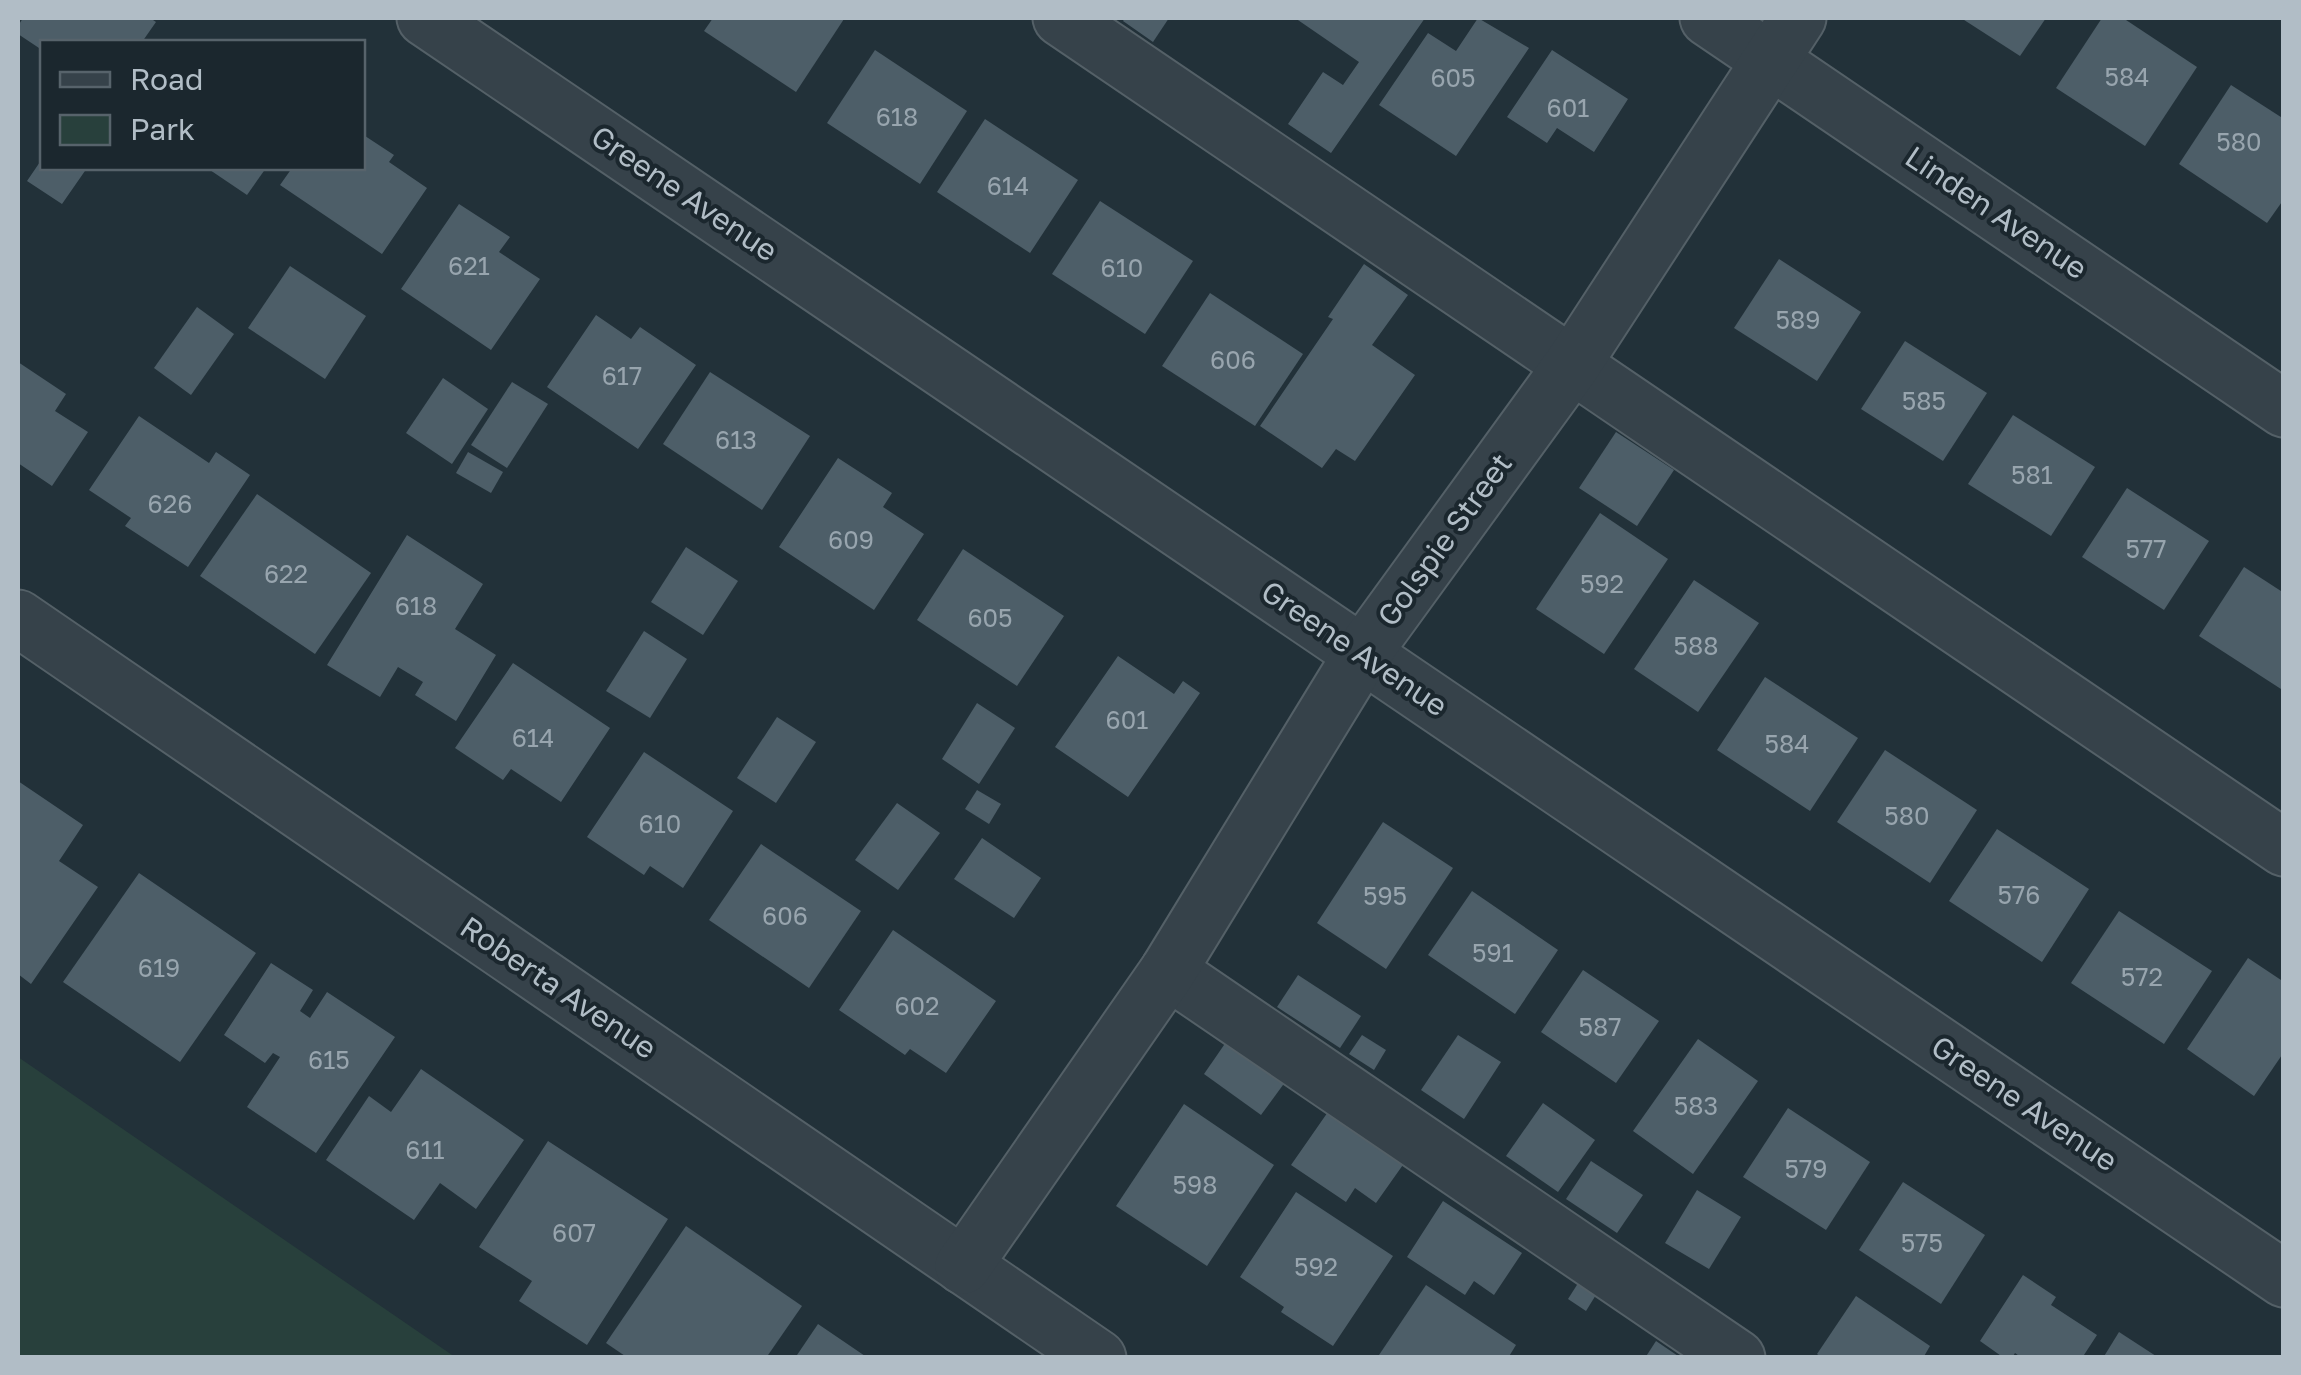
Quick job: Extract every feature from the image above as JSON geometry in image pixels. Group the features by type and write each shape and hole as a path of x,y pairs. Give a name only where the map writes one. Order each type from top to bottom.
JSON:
{"street":[{"name":"Greene Avenue","path":"425,18 2284,1280"},
{"path":"1061,18 2284,848"},
{"name":"Linden Avenue","path":"1708,18 1784,38 2284,409"},
{"name":"Golspie Street","path":"964,1266 1168,971 1362,654 1572,365 1784,38"},
{"name":"Roberta Avenue","path":"18,618 1098,1358"},
{"path":"1168,971 1737,1358"}],"green space":[{"path":"18,1057 455,1357 18,1357"}],"building":[{"path":"23,18 150,18 156,22 143,40 40,40 40,49 18,34"},
{"path":"713,18 844,19 796,92 704,31"},
{"path":"1169,18 1153,42 1123,21"},
{"path":"1295,18 1425,18 1331,153 1288,124 1323,72 1343,85 1359,62"},
{"path":"1478,18 1529,48 1456,156 1379,105 1428,33 1456,51"},
{"path":"1961,18 2046,18 2020,56"},
{"path":"2102,18 2123,18 2197,67 2145,146 2056,88"},
{"path":"875,50 967,111 920,184 827,123"},
{"path":"1552,50 1628,99 1594,152 1557,128 1547,143 1507,117"},
{"path":"2231,85 2284,119 2284,199 2267,223 2179,164"},
{"path":"985,119 1078,180 1030,253 937,192"},
{"path":"365,136 394,155 389,162 427,188 382,254 280,185 291,170 365,170"},
{"path":"40,162 40,170 86,170 62,204 27,181"},
{"path":"210,170 265,170 247,195"},
{"path":"1100,201 1193,261 1145,334 1052,274"},
{"path":"459,204 510,237 499,252 540,279 491,350 401,289"},
{"path":"1779,259 1861,312 1817,381 1734,328"},
{"path":"1364,264 1408,295 1372,345 1415,375 1355,461 1336,449 1322,468 1260,426 1333,319 1328,317"},
{"path":"290,266 366,316 325,379 248,328"},
{"path":"1210,293 1303,354 1255,426 1162,366"},
{"path":"197,307 234,334 191,395 154,368"},
{"path":"596,315 631,339 640,327 696,365 638,449 547,387"},
{"path":"1905,341 1987,393 1943,461 1861,409"},
{"path":"18,362 66,394 55,411 88,432 52,486 18,463"},
{"path":"710,372 810,436 762,510 663,444"},
{"path":"443,378 488,409 452,464 406,433"},
{"path":"512,382 548,404 507,468 471,445"},
{"path":"2013,415 2095,467 2051,536 1968,484"},
{"path":"139,416 209,463 216,452 250,475 188,567 125,526 131,518 89,490"},
{"path":"1616,432 1674,470 1637,526 1579,488"},
{"path":"468,452 503,472 491,493 456,473"},
{"path":"838,458 892,493 883,507 924,534 874,610 779,547"},
{"path":"2127,488 2209,541 2164,610 2082,557"},
{"path":"257,494 371,573 315,654 200,576"},
{"path":"1600,513 1668,559 1604,654 1536,609"},
{"path":"407,535 483,584 455,629 496,655 456,721 415,695 423,682 398,667 380,697 327,665"},
{"path":"686,547 738,581 703,635 651,602"},
{"path":"963,549 1064,616 1017,686 917,620"},
{"path":"2244,567 2284,593 2281,689 2199,636"},
{"path":"1694,580 1759,623 1698,712 1634,669"},
{"path":"644,631 687,659 650,718 606,691"},
{"path":"1118,656 1174,694 1183,681 1200,693 1128,797 1055,747"},
{"path":"513,663 610,728 561,802 511,769 503,780 455,748"},
{"path":"1765,677 1858,738 1810,811 1717,750"},
{"path":"977,703 1015,728 979,784 942,759"},
{"path":"777,717 816,742 776,803 737,778"},
{"path":"1885,750 1977,810 1930,883 1837,822"},
{"path":"644,752 733,811 683,888 650,866 644,875 587,837"},
{"path":"18,781 83,825 59,861 98,887 31,984 18,974"},
{"path":"977,790 1001,804 989,824 965,809"},
{"path":"897,803 940,833 898,890 855,860"},
{"path":"1383,822 1453,868 1386,969 1317,923"},
{"path":"1997,829 2089,889 2042,962 1949,901"},
{"path":"982,838 1041,878 1014,918 954,879"},
{"path":"761,844 861,911 809,988 709,920"},
{"path":"139,873 256,953 180,1062 63,982"},
{"path":"1472,891 1558,950 1515,1014 1428,955"},
{"path":"2119,911 2212,971 2164,1044 2071,983"},
{"path":"893,930 996,1001 946,1073 910,1049 905,1055 839,1010"},
{"path":"2248,958 2284,982 2284,1052 2254,1096 2187,1049"},
{"path":"271,963 313,990 300,1011 310,1018 327,992 395,1037 316,1153 247,1107 280,1057 273,1053 265,1063 224,1035"},
{"path":"1583,970 1659,1021 1616,1083 1541,1032"},
{"path":"1298,975 1361,1016 1340,1048 1277,1007"},
{"path":"1233,1032 1291,1074 1261,1115 1204,1074"},
{"path":"1362,1035 1386,1050 1374,1070 1349,1054"},
{"path":"1458,1035 1501,1062 1464,1119 1421,1090"},
{"path":"1698,1039 1758,1081 1693,1174 1633,1131"},
{"path":"421,1069 524,1140 476,1209 440,1183 414,1220 326,1160 369,1096 391,1112"},
{"path":"1543,1103 1595,1140 1558,1192 1506,1156"},
{"path":"1184,1104 1274,1165 1207,1266 1116,1206"},
{"path":"1788,1108 1870,1162 1826,1230 1743,1177"},
{"path":"1330,1109 1405,1162 1376,1203 1355,1188 1346,1202 1291,1165"},
{"path":"548,1141 668,1219 587,1345 519,1301 532,1281 479,1247"},
{"path":"1591,1161 1643,1195 1617,1233 1566,1199"},
{"path":"1903,1182 1985,1235 1941,1304 1859,1250"},
{"path":"1697,1190 1741,1217 1709,1269 1665,1243"},
{"path":"1296,1192 1393,1256 1333,1346 1281,1312 1284,1307 1240,1277"},
{"path":"1443,1201 1522,1253 1494,1295 1474,1281 1465,1295 1407,1257"},
{"path":"686,1226 802,1306 766,1358 628,1358 606,1343"},
{"path":"2023,1275 2056,1297 2051,1305 2097,1335 2082,1358 2022,1358 2015,1353 2012,1358 2004,1358 1980,1341"},
{"path":"1582,1277 1599,1290 1586,1311 1568,1299"},
{"path":"1426,1285 1516,1345 1508,1358 1377,1358"},
{"path":"1856,1296 1930,1346 1923,1358 1822,1358 1817,1354"},
{"path":"818,1324 868,1358 795,1358"},
{"path":"2119,1332 2159,1358 2103,1358"},
{"path":"1656,1341 1681,1358 1645,1358"}]}
